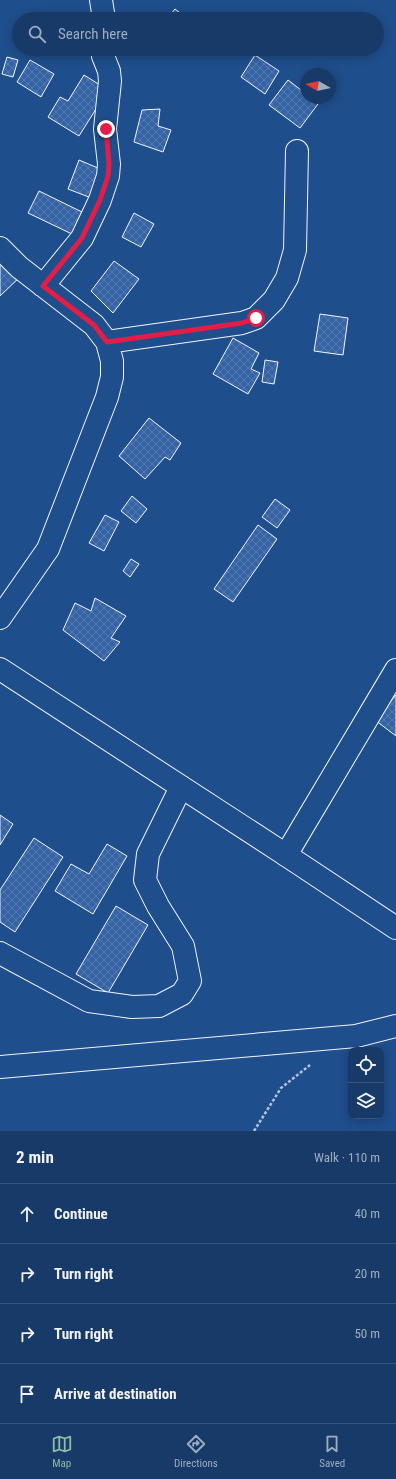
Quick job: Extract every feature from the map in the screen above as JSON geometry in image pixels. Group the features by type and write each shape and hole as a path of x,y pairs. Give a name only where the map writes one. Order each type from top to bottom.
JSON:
{"main road":[{"path":"101,0 103,12"},
{"path":"43,286 82,238 100,200 108,176 109,164 106,129 110,81 109,71 103,56"},
{"path":"107,342 242,323 256,318 274,300 287,278 295,250 297,152"},
{"path":"0,248 19,267 94,325 107,342 112,361 112,377 104,405 48,549 0,618"},
{"path":"0,670 396,928"},
{"path":"286,855 396,670"},
{"path":"0,953 89,1002 132,1007 159,1006 182,994 190,981 183,946 158,906 145,880 148,854 181,787"},
{"path":"0,1067 356,1036 396,1026"}],"path":[{"path":"254,1131 281,1088 315,1060"}],"building":[{"path":"254,56 279,71 265,94 241,77"},
{"path":"7,57 18,60 13,77 2,74"},
{"path":"30,60 54,74 41,97 17,82"},
{"path":"84,75 108,90 79,136 48,117 60,97 68,101"},
{"path":"288,80 300,89 300,104 318,104 300,128 269,105"},
{"path":"160,109 158,126 171,130 163,152 134,142 142,110"},
{"path":"79,160 105,171 94,199 68,189"},
{"path":"39,191 82,212 72,234 28,213"},
{"path":"134,213 154,224 141,247 122,237"},
{"path":"0,255 21,276 0,296"},
{"path":"114,261 139,279 113,313 91,291"},
{"path":"320,314 348,318 343,355 314,351"},
{"path":"233,338 259,353 251,369 260,373 248,394 213,374"},
{"path":"265,360 278,362 274,384 262,382"},
{"path":"149,418 181,443 170,460 165,457 145,479 119,456"},
{"path":"132,496 147,509 136,523 121,511"},
{"path":"275,499 290,510 277,528 262,517"},
{"path":"105,515 119,522 104,551 89,543"},
{"path":"258,525 277,539 233,602 214,589"},
{"path":"131,559 139,564 130,577 123,571"},
{"path":"95,598 126,616 111,638 120,642 104,661 63,630 75,603 91,611"},
{"path":"396,695 396,736 375,720"},
{"path":"0,815 13,824 0,845"},
{"path":"34,838 63,857 15,932 0,922 0,890"},
{"path":"107,844 127,856 93,914 55,891 71,864 89,874"},
{"path":"116,906 148,925 108,993 76,974"}],"route":[{"path":"106,129 109,164 108,176 100,200 82,238 43,286 94,325 107,342 242,323 256,318"}]}
